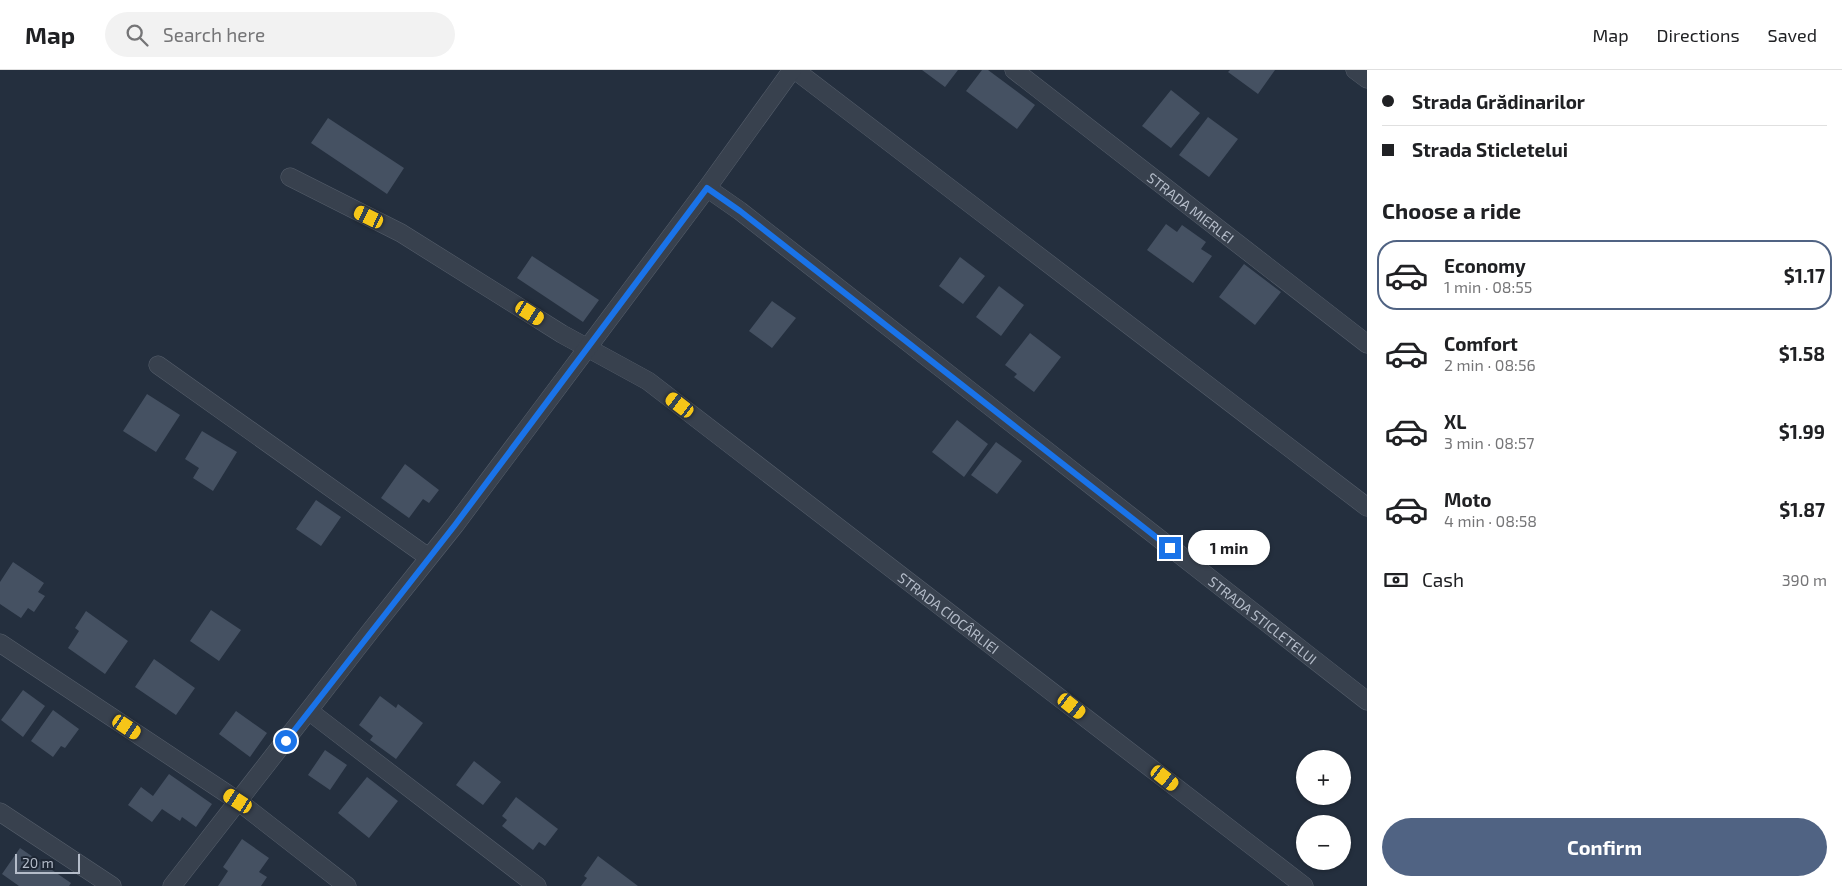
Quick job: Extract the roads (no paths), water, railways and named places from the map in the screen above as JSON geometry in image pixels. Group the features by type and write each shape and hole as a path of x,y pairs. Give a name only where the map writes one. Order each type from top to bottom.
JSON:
{"street":[{"path":"172,886 455,525 793,70 1367,507"},
{"name":"STRADA MIERLEI","path":"1014,70 1367,344"},
{"path":"1355,70 1367,80"},
{"name":"STRADA CIOCÂRLIEI","path":"290,177 401,232 562,334 648,381 1304,886"},
{"name":"STRADA STICLETELUI","path":"707,188 740,211 1367,701"},
{"path":"158,365 428,558"},
{"path":"0,643 238,801 347,886"},
{"path":"309,711 537,886"},
{"path":"0,812 112,886"}]}
